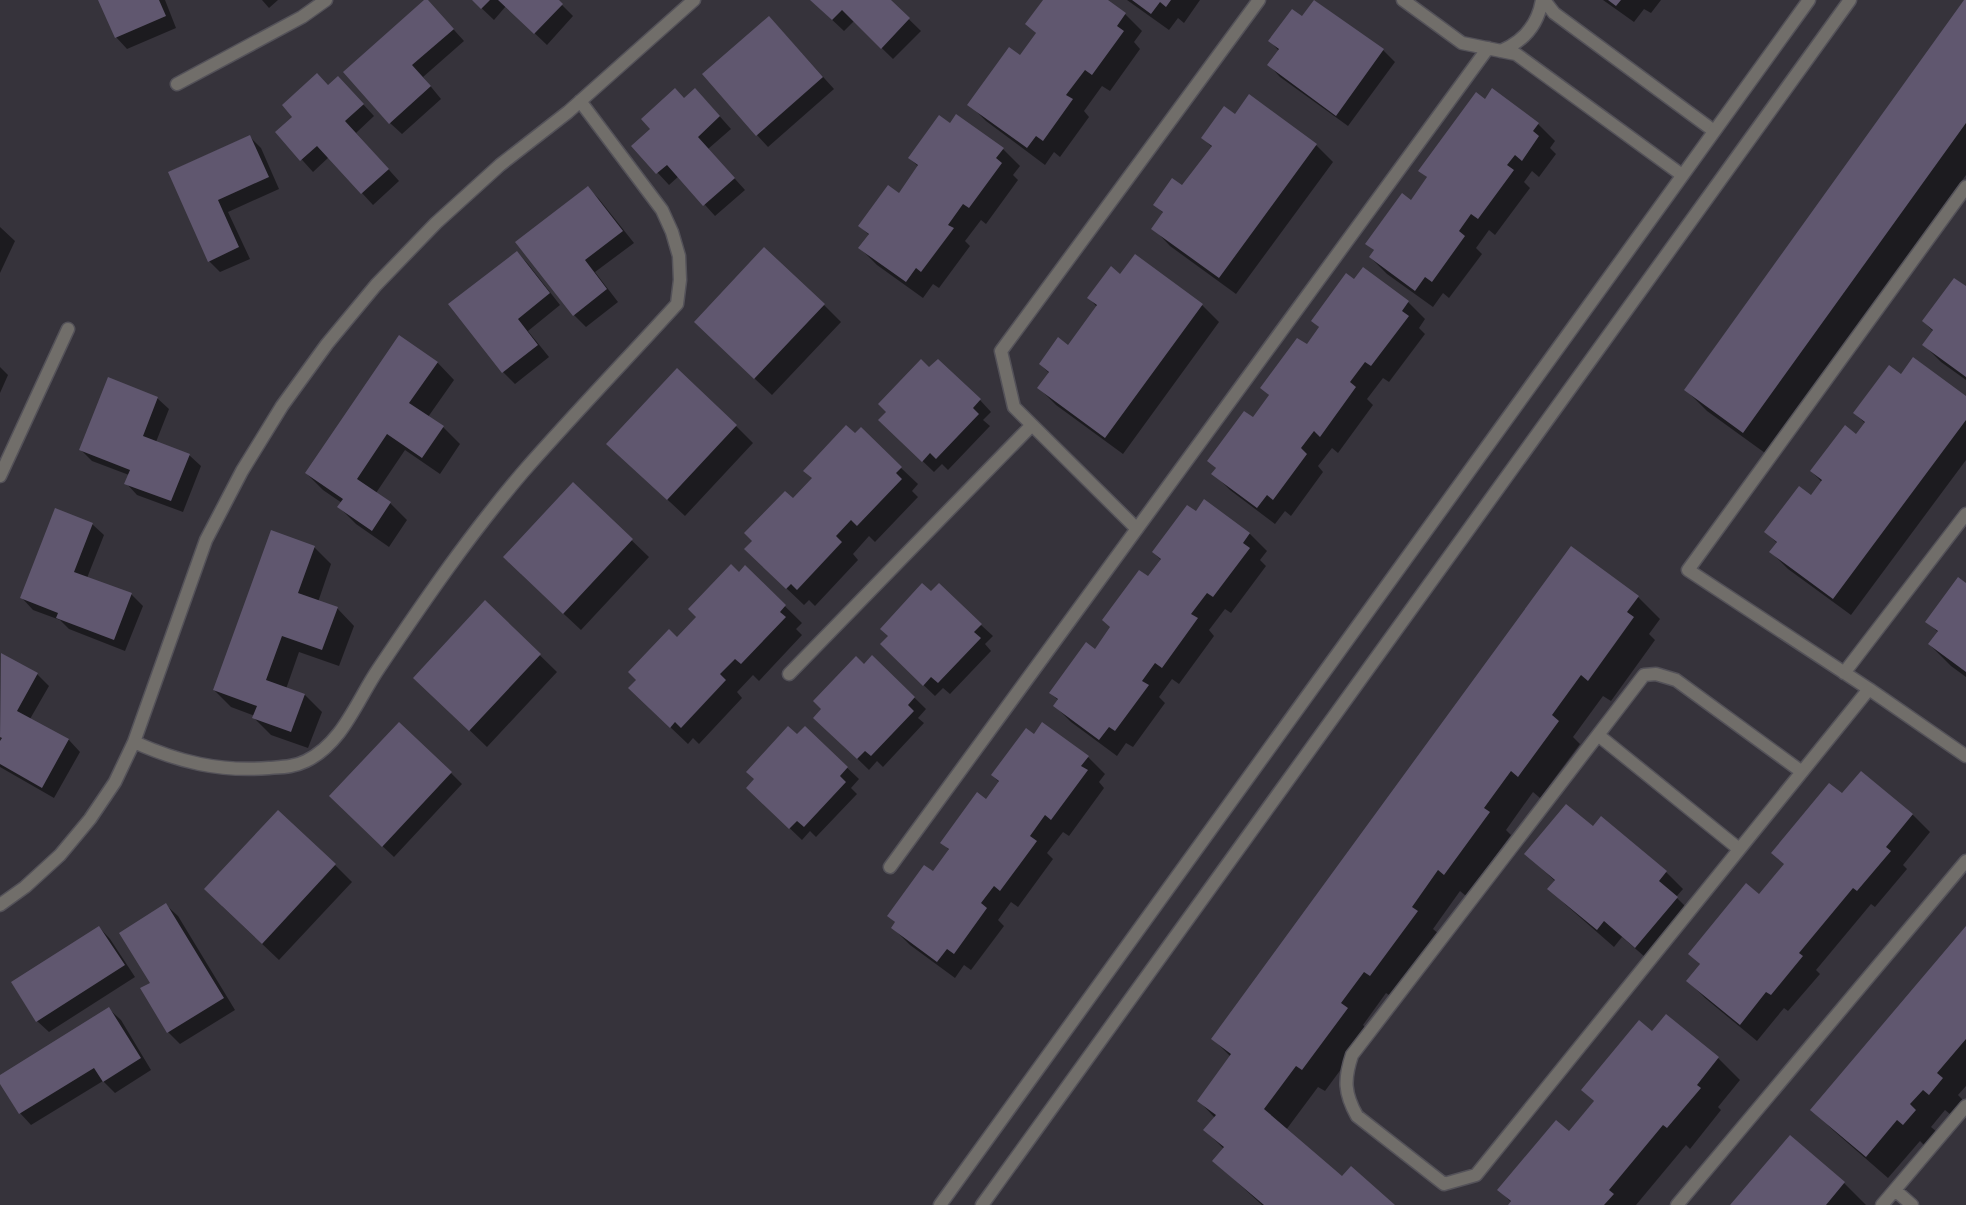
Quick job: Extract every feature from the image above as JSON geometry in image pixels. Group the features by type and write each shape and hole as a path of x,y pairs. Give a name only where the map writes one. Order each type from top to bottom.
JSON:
{"street":[{"path":"177,84 302,17 326,0"},
{"path":"1,901 25,887 60,855 90,818 115,782 134,742 206,540 242,471 282,406 327,344 376,285 436,223 500,165 580,100 694,0"},
{"path":"1137,528 1014,407 1001,351 1259,0"},
{"path":"1403,0 1462,43 1516,54 1682,175"},
{"path":"1501,51 1514,46 1533,27 1540,13 1543,0"},
{"path":"1543,0 1554,13 1714,131"},
{"path":"940,1205 1809,0"},
{"path":"982,1205 1850,0"},
{"path":"890,868 1488,48"},
{"path":"134,742 170,757 220,768 248,769 291,766 304,762 322,752 336,738 376,673 462,548 523,473 677,304 680,280 679,256 672,232 662,210 580,100"},
{"path":"1966,187 1688,570 1869,689 1966,756"},
{"path":"0,476 68,329"},
{"path":"789,674 1032,425"},
{"path":"1844,673 1966,514"},
{"path":"1802,772 1676,680 1656,674 1644,675 1352,1055 1346,1072 1346,1090 1350,1104 1357,1116 1444,1184 1476,1175 1739,849 1802,772 1869,689"},
{"path":"1598,735 1739,849"},
{"path":"1677,1205 1966,861"},
{"path":"1882,1205 1966,1106"},
{"path":"1895,1190 1912,1205"}],"building":[{"path":"98,0 159,0 166,16 115,38"},
{"path":"424,0 428,0 454,29 412,65 431,86 389,124 343,72"},
{"path":"472,0 490,0 481,9"},
{"path":"498,0 559,0 563,4 534,34"},
{"path":"810,0 891,0 910,18 881,49 842,10 832,20"},
{"path":"1043,0 1108,0 1126,13 1117,26 1124,31 1092,75 1085,70 1066,95 1073,99 1043,141 1036,136 1027,148 967,105 1009,47 1020,55 1036,33 1025,24"},
{"path":"1132,0 1171,0 1166,7 1160,2 1151,14"},
{"path":"1314,0 1384,49 1336,116 1267,65 1279,49 1268,41 1292,9 1302,16"},
{"path":"1608,0 1621,0 1616,6"},
{"path":"1964,0 1966,0 1966,123 1743,433 1684,390"},
{"path":"769,16 823,77 756,136 702,74"},
{"path":"317,73 328,85 338,76 364,104 345,121 389,169 361,194 317,146 300,161 275,132 292,117 282,105"},
{"path":"675,88 684,98 695,88 720,116 698,137 735,178 703,206 667,165 656,174 631,146 650,129 641,119"},
{"path":"1492,88 1539,123 1533,131 1539,136 1522,161 1515,155 1507,165 1514,170 1478,219 1471,214 1459,231 1465,236 1432,282 1425,277 1415,291 1369,257 1374,250 1365,244 1402,193 1411,200 1427,177 1418,171 1476,92 1485,99"},
{"path":"1249,94 1317,144 1219,278 1151,229 1163,212 1153,205 1172,178 1182,185 1212,146 1201,138 1224,106 1235,114"},
{"path":"956,114 1004,148 996,158 1002,163 969,208 963,204 948,225 954,228 921,272 916,268 906,282 858,248 869,234 858,226 888,185 899,193 918,165 908,158 939,115 950,123"},
{"path":"250,135 269,177 218,200 239,247 208,262 168,172"},
{"path":"588,186 623,231 585,260 607,289 573,316 515,242"},
{"path":"764,247 825,304 754,379 694,322"},
{"path":"517,251 550,293 518,319 538,345 502,373 448,304"},
{"path":"1135,254 1203,304 1105,438 1037,388 1049,372 1039,364 1058,337 1068,345 1097,305 1087,298 1111,266 1120,274"},
{"path":"1363,267 1409,301 1402,311 1409,316 1371,366 1365,362 1350,382 1356,387 1320,437 1314,431 1301,448 1307,454 1273,500 1267,495 1257,508 1211,474 1216,468 1207,461 1244,411 1253,417 1269,395 1260,388 1297,338 1307,344 1319,327 1311,321 1346,273 1354,279"},
{"path":"1954,278 1966,286 1966,377 1922,345 1933,330 1922,321"},
{"path":"399,335 438,362 409,403 444,426 422,458 387,434 357,479 391,502 372,531 337,507 343,499 305,473"},
{"path":"1913,357 1966,396 1966,420 1833,599 1769,552 1777,542 1764,532 1799,486 1811,495 1822,480 1810,471 1845,425 1856,434 1865,422 1853,413 1889,365 1901,374"},
{"path":"921,359 929,367 938,359 981,399 973,408 979,414 936,459 930,453 922,462 878,420 886,412 878,404"},
{"path":"677,368 737,425 667,500 606,444"},
{"path":"108,377 158,397 143,436 190,454 171,501 124,484 130,470 79,450"},
{"path":"846,425 855,433 861,427 902,467 896,473 902,479 857,526 851,520 836,536 842,542 797,590 791,584 786,589 744,549 752,541 744,533 785,491 793,498 812,478 803,471"},
{"path":"573,482 633,539 563,614 503,557"},
{"path":"1204,499 1250,533 1243,543 1250,548 1213,597 1207,593 1191,614 1198,618 1162,668 1155,663 1142,681 1149,685 1115,731 1109,727 1099,740 1053,706 1058,699 1049,693 1086,642 1095,649 1110,627 1102,620 1139,570 1148,576 1161,559 1152,552 1187,505 1196,511"},
{"path":"55,508 93,523 74,572 132,593 114,640 56,618 58,613 20,598"},
{"path":"271,530 315,546 298,593 338,607 322,650 282,636 266,680 305,694 291,732 252,718 257,706 213,690"},
{"path":"1571,546 1639,596 1627,612 1634,617 1588,681 1581,675 1552,715 1559,721 1518,777 1511,771 1484,808 1490,812 1444,875 1438,870 1412,907 1418,911 1370,976 1364,972 1341,1003 1348,1008 1302,1070 1296,1066 1264,1109 1342,1176 1351,1166 1395,1205 1264,1205 1212,1161 1224,1147 1203,1130 1216,1115 1197,1101 1231,1054 1211,1039"},
{"path":"731,564 739,572 745,565 786,605 780,612 786,617 741,664 735,659 720,674 726,680 681,728 675,722 670,728 628,688 636,680 628,672 669,629 677,637 696,617 688,609"},
{"path":"1958,577 1966,583 1966,672 1928,644 1938,631 1925,622"},
{"path":"922,583 931,591 939,583 982,624 974,632 981,638 938,683 931,677 923,686 880,644 888,636 880,629"},
{"path":"485,600 541,654 469,731 413,678"},
{"path":"1,653 38,673 17,711 69,739 42,788 0,764 0,741 2,738 0,737"},
{"path":"872,655 915,697 908,705 914,711 871,756 865,751 857,759 813,718 821,709 813,701 856,656 864,664"},
{"path":"399,722 452,772 382,847 329,796"},
{"path":"1042,722 1089,756 1081,766 1088,770 1051,820 1045,815 1030,836 1037,841 1000,891 994,886 981,903 987,908 954,954 947,949 937,962 891,928 895,922 887,916 924,865 933,871 949,849 940,843 977,792 986,799 999,781 991,775 1026,728 1034,734"},
{"path":"788,726 797,734 805,726 848,767 840,776 846,782 804,827 797,821 789,829 746,788 754,779 746,772"},
{"path":"1861,771 1913,814 1886,847 1891,851 1857,891 1853,888 1799,953 1803,956 1771,995 1766,992 1740,1025 1686,981 1700,964 1688,954 1746,883 1759,894 1784,864 1771,853 1829,783 1842,793"},
{"path":"1566,804 1593,826 1601,816 1667,871 1659,881 1678,897 1635,948 1604,921 1597,930 1547,889 1555,880 1524,854"},
{"path":"278,810 336,864 262,944 204,889"},
{"path":"166,903 224,998 167,1033 140,988 150,983 119,933"},
{"path":"99,926 125,965 36,1022 11,982"},
{"path":"1966,926 1966,1039 1937,1073 1943,1078 1929,1095 1923,1090 1910,1104 1916,1110 1903,1125 1897,1120 1866,1157 1810,1110"},
{"path":"109,1007 141,1058 103,1082 94,1068 19,1114 0,1084 0,1075"},
{"path":"1666,1014 1719,1057 1697,1085 1701,1088 1667,1128 1663,1125 1609,1190 1614,1194 1604,1205 1508,1205 1511,1201 1497,1190 1556,1120 1569,1131 1594,1101 1581,1090 1639,1020 1652,1031"},
{"path":"1790,1135 1845,1182 1826,1205 1730,1205"}]}
